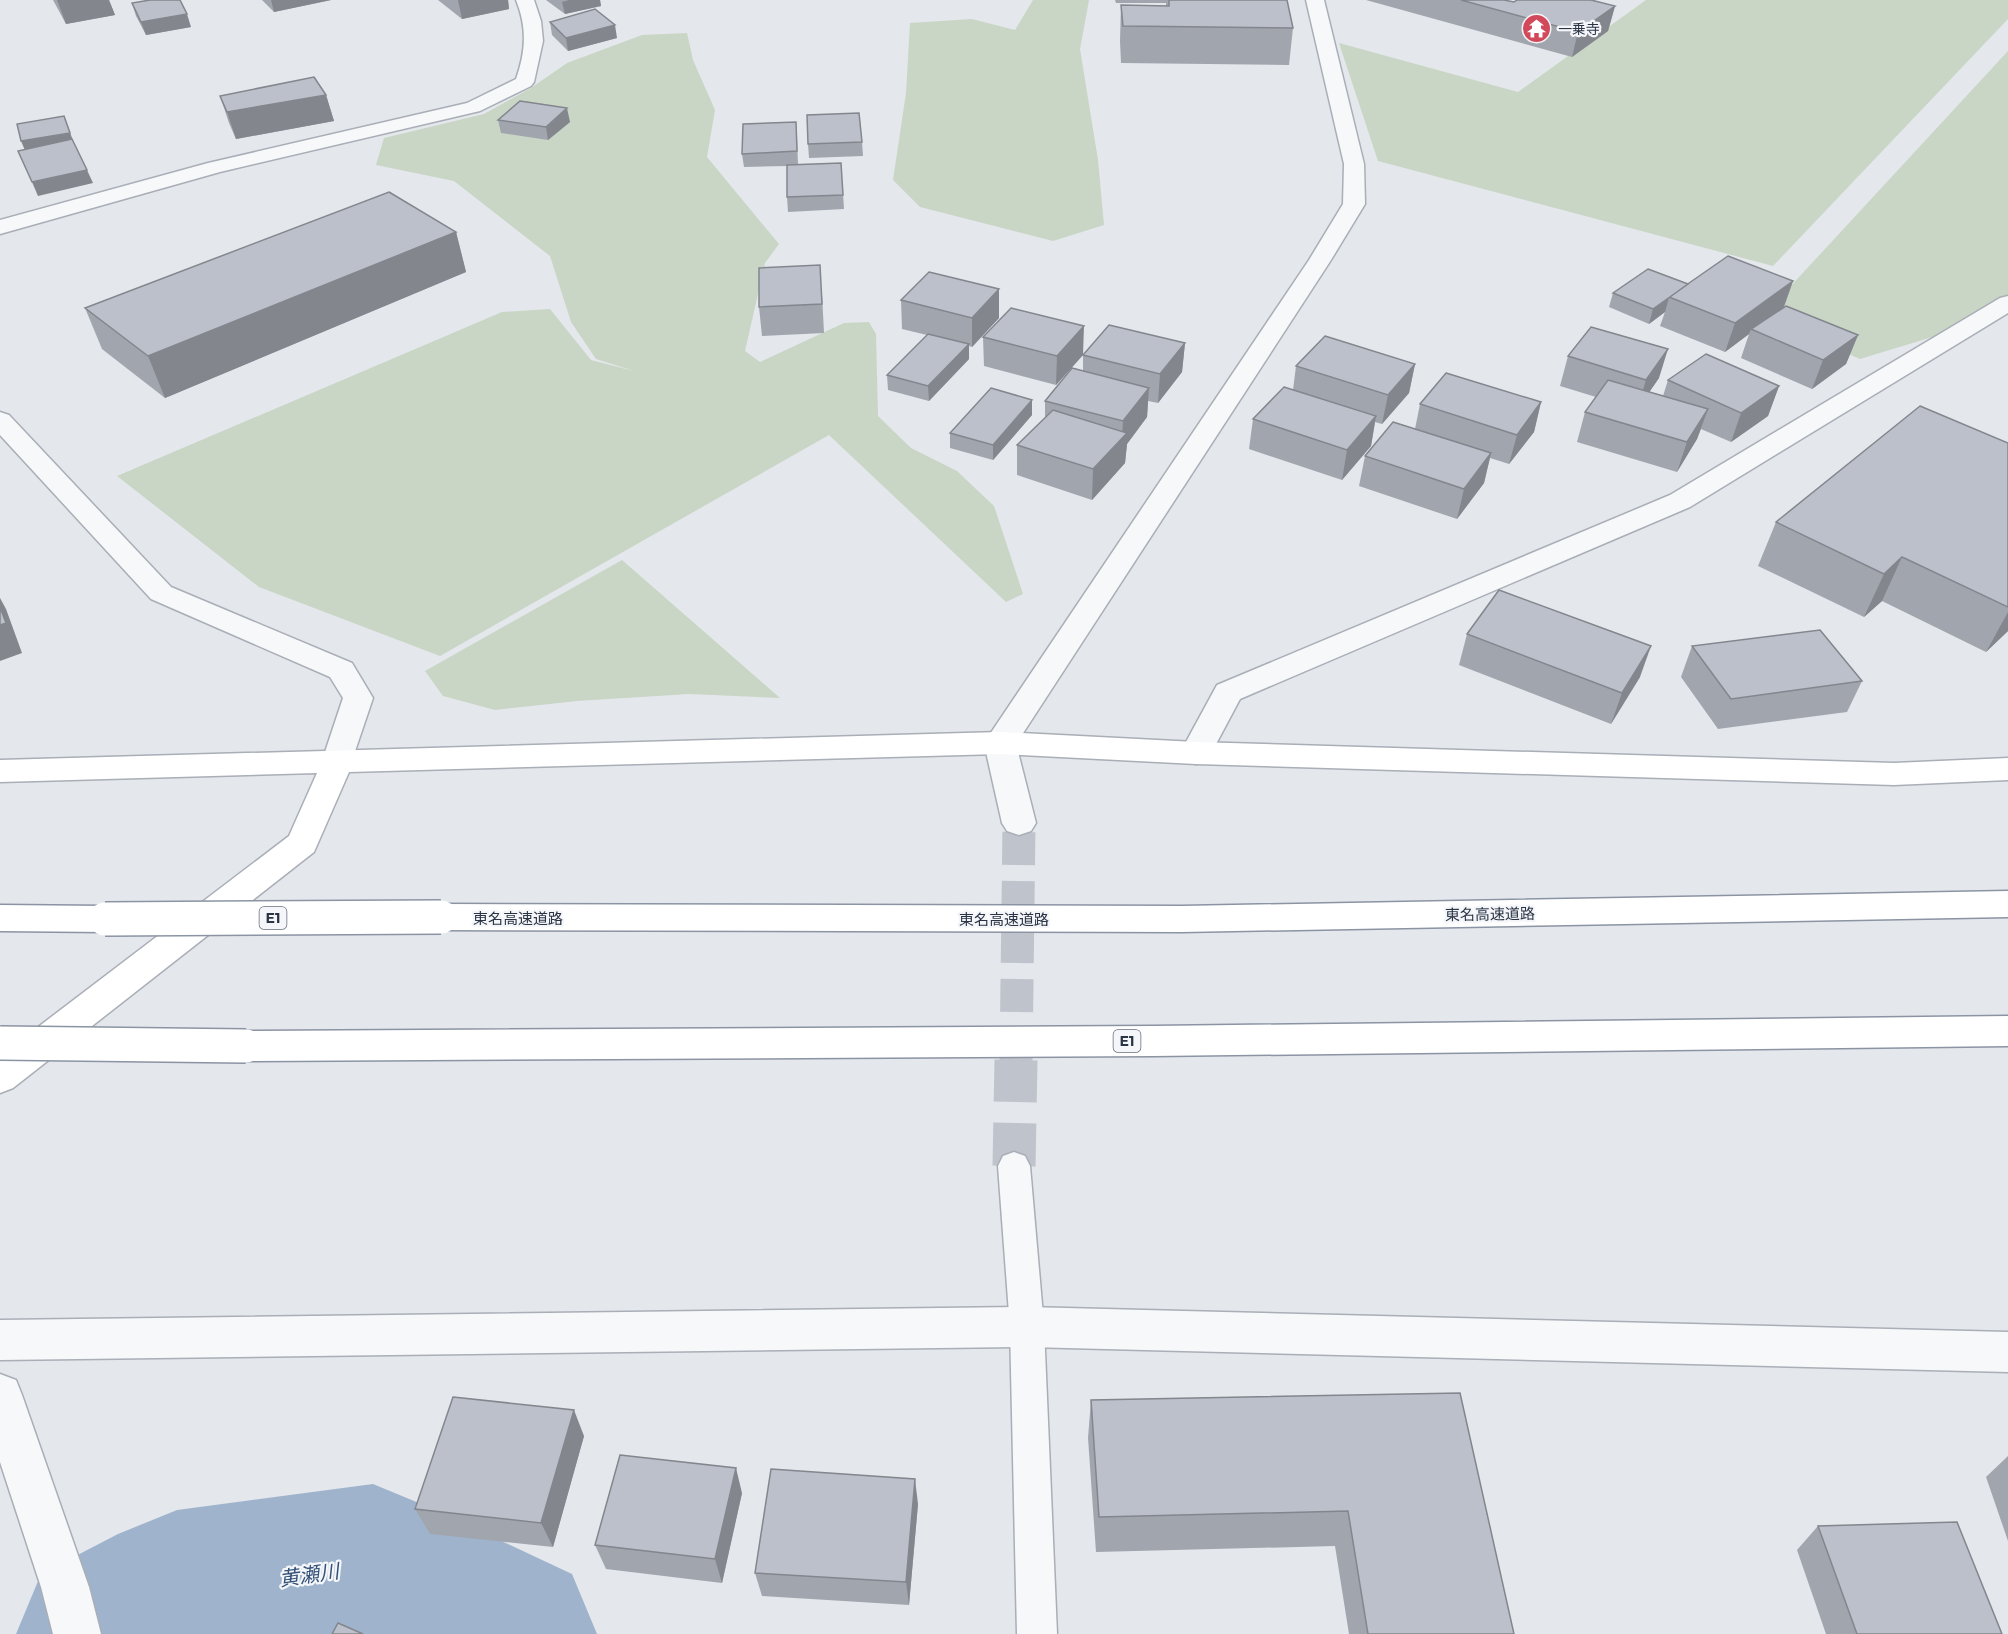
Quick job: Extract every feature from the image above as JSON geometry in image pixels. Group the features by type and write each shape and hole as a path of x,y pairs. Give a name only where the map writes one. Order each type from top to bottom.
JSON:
{"main road":[{"path":"0,771 1000,743 1196,753 1894,774 2008,769"},
{"path":"0,1077 302,843 338,761"},
{"name":"東名高速道路","path":"0,918 1182,919 2008,904"},
{"name":"E1","path":"0,1043 246,1046 1154,1041 2008,1031"}],"street":[{"path":"0,227 215,167 473,107 524,82 535,51 535,21 525,0"},
{"path":"1019,823 1000,743 1097,600 1320,260 1354,204 1354,164 1315,0"},
{"path":"1196,753 1228,693 1680,501 2001,311"},
{"path":"0,420 161,592 341,670 358,698 338,761"},
{"path":"0,1340 1027,1327 2008,1352"},
{"path":"0,1395 65,1587 77,1634"}],"lane":[{"path":"1014,1166 1027,1327 1037,1634"}],"green space":[{"path":"1033,0 1089,0 1080,49 1098,160 1104,225 1053,241 920,207 893,180 906,93 910,23 972,19 1015,30"},
{"path":"1646,0 2008,0 2008,19 1773,266 1378,161 1339,43 1518,92"},
{"path":"687,33 693,60 715,110 707,157 779,244 765,263 745,351 760,362 844,323 869,322 876,334 878,416 911,448 957,471 994,506 1023,594 1006,602 829,435 440,656 259,587 117,476 502,312 550,309 591,360 634,371 596,359 571,322 550,256 454,181 376,165 384,138 484,114 531,88 567,63 642,35"},
{"path":"2008,51 2008,310 2001,316 1860,359 1763,316"},
{"path":"622,560 780,698 689,694 577,701 495,710 443,696 425,671"}],"building":[{"path":"150,0 180,0 187,14 141,22 132,3"},
{"path":"1169,0 1287,0 1293,28 1123,26 1121,5 1169,6"},
{"path":"1461,0 1514,2 1517,0 1591,0 1615,6 1578,32"},
{"path":"595,9 615,25 566,38 550,22"},
{"path":"314,77 326,95 227,112 220,96"},
{"path":"520,101 567,108 546,127 498,120"},
{"path":"859,113 862,142 808,144 807,115"},
{"path":"64,116 70,133 21,141 17,124"},
{"path":"796,122 797,151 742,154 743,124"},
{"path":"72,139 87,170 32,182 18,151"},
{"path":"841,163 843,195 787,197 787,165"},
{"path":"389,192 456,232 148,356 85,308"},
{"path":"1728,256 1793,281 1735,323 1669,297"},
{"path":"820,265 822,304 759,307 759,268"},
{"path":"1648,269 1688,284 1653,309 1613,293"},
{"path":"929,272 999,289 972,318 901,300"},
{"path":"1786,306 1858,335 1823,360 1751,329"},
{"path":"1011,308 1084,326 1057,356 983,337"},
{"path":"1109,325 1185,343 1160,374 1083,355"},
{"path":"1591,327 1668,349 1646,380 1568,356"},
{"path":"928,334 969,344 928,386 887,375"},
{"path":"1325,336 1415,364 1388,395 1296,366"},
{"path":"1706,354 1779,386 1741,413 1668,380"},
{"path":"1072,368 1149,388 1123,421 1045,401"},
{"path":"1446,373 1541,402 1517,435 1420,404"},
{"path":"1608,380 1708,409 1687,442 1585,412"},
{"path":"1284,387 1376,416 1347,450 1253,419"},
{"path":"991,388 1032,400 993,445 950,433"},
{"path":"1920,406 2008,443 2008,607 1902,557 1884,574 1776,522"},
{"path":"1053,410 1127,433 1093,469 1017,445"},
{"path":"1393,422 1491,453 1464,489 1365,456"},
{"path":"1499,590 1651,646 1622,693 1467,634"},
{"path":"0,607 6,623 0,625"},
{"path":"1820,630 1862,681 1731,699 1692,646"},
{"path":"1460,1393 1514,1634 1368,1634 1348,1511 1099,1517 1091,1400"},
{"path":"453,1397 574,1410 541,1523 415,1509"},
{"path":"620,1455 736,1468 715,1559 595,1545"},
{"path":"771,1469 915,1479 906,1582 755,1573"},
{"path":"1957,1522 2002,1634 1857,1634 1818,1526"},
{"path":"338,1623 363,1634 332,1634"}],"waterway":[{"name":"黄瀬川","path":"101,1634 177,1593 373,1566 512,1634"}],"tunnel":[{"path":"1016,1061 1019,823"},
{"path":"1014,1166 1016,1060"}],"place":[{"name":"一乗寺","path":"1537,29"}]}
